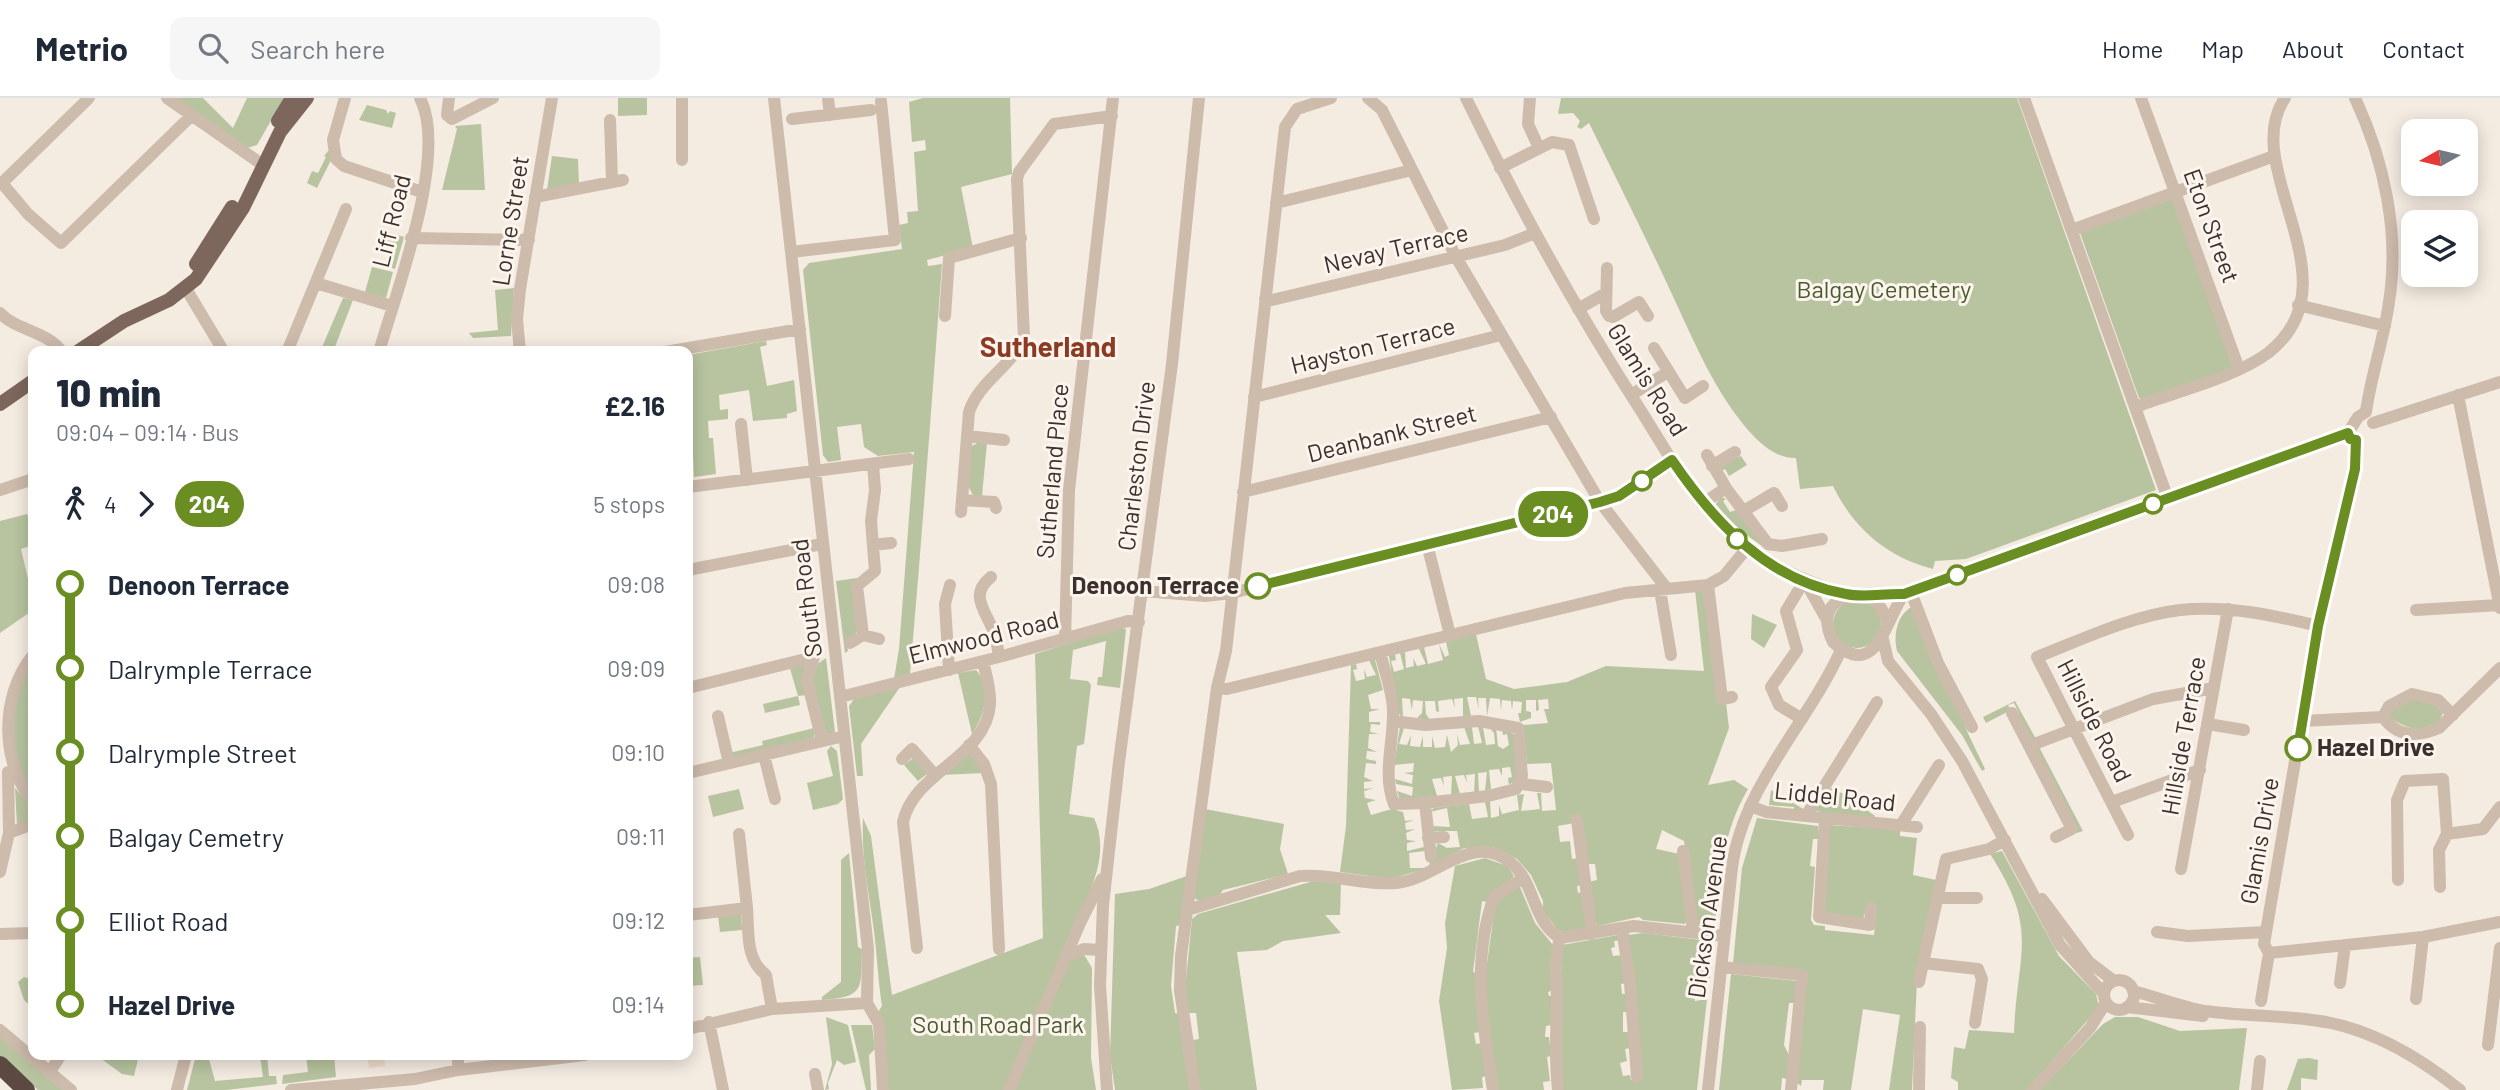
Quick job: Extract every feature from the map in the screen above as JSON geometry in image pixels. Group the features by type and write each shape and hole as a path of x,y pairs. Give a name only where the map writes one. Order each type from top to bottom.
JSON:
{"highway":[{"path":"0,1065 26,1090"},
{"path":"0,1082 9,1090"}],"main road":[{"path":"259,163 292,98"},
{"path":"87,346 124,321 169,300 185,287 190,273 259,163 307,98"},
{"path":"0,404 28,384"}],"street":[{"path":"89,98 4,178 4,188 56,242 65,241 191,116"},
{"path":"167,98 259,163"},
{"path":"345,98 333,140 336,159 344,166 422,192"},
{"path":"449,98 447,115 452,119 493,98"},
{"name":"Lorne Street","path":"519,346 517,319 552,98"},
{"path":"682,98 682,160"},
{"name":"South Road","path":"774,98 868,949 867,1003 879,1024 883,1090"},
{"path":"828,98 830,115"},
{"name":"Sutherland Place","path":"1065,640 1069,490 1113,98"},
{"name":"Charleston Drive","path":"1107,1090 1102,1058 1102,924 1175,337 1199,98"},
{"path":"1195,1090 1180,990 1217,688 1226,651 1285,127 1290,117 1307,104 1331,98"},
{"path":"1368,98 1382,110 1455,257 1600,502 1663,589 1671,655"},
{"name":"Glamis Road","path":"1466,98 1500,168 1578,309 1672,460 1702,504 1747,548 1802,586 1827,620 1828,631 1841,650"},
{"path":"1530,98 1528,124 1539,148"},
{"path":"2024,98 2168,499"},
{"name":"Eton Street","path":"2141,98 2239,369"},
{"path":"2135,407 2239,369 2269,352 2283,338 2298,305 2301,262 2297,234 2274,156 2272,132 2285,98"},
{"path":"2355,98 2373,144 2387,197 2392,253 2389,302 2368,397 2370,418 2500,382"},
{"name":"Liff Road","path":"381,346 422,192 430,139 422,99"},
{"path":"791,252 895,240 876,106 792,119"},
{"path":"996,508 994,502 962,506 967,436 973,400 1012,359 1024,337 1019,172 1054,124 1112,116"},
{"path":"535,197 618,181 610,120"},
{"path":"1500,168 1552,142 1569,145 1588,193 1594,219"},
{"path":"2072,230 2274,156"},
{"path":"1276,203 1412,170"},
{"path":"290,346 346,209"},
{"name":"Nevay Terrace","path":"1265,299 1272,300 1505,245 1535,233"},
{"path":"411,238 529,240"},
{"path":"945,316 949,258 1021,238"},
{"name":"Glamis Road","path":"1606,268 1609,316 1614,317 1639,302 1648,316"},
{"path":"316,283 392,306"},
{"path":"185,287 216,346"},
{"name":"Glamis Road","path":"1578,309 1606,293"},
{"path":"2298,305 2385,326"},
{"path":"0,313 23,330 50,340 56,346"},
{"path":"693,347 800,329"},
{"name":"Hayston Terrace","path":"1254,397 1501,335"},
{"path":"1654,348 1685,398 1706,385"},
{"path":"1631,395 1668,372"},
{"path":"2423,607 2500,607 2458,395"},
{"name":"Deanbank Street","path":"1243,492 1551,417"},
{"name":"Glamis Road","path":"1802,586 1848,595 1908,593 2352,436 2358,417 2370,418"},
{"path":"741,424 747,480"},
{"path":"967,436 1004,440"},
{"name":"Glamis Drive","path":"2262,1001 2269,953 2264,944 2318,626 2355,469 2352,436"},
{"path":"1735,452 1709,461 1763,539 1774,547 1822,539"},
{"path":"693,486 909,459"},
{"path":"1143,590 1205,596 1232,593 1600,502 1619,496 1672,460"},
{"path":"863,635 858,586 875,570 873,464"},
{"path":"0,490 28,481"},
{"path":"1702,504 1726,488"},
{"path":"1742,512 1774,493 1782,506"},
{"path":"873,545 891,543"},
{"path":"693,569 822,544"},
{"path":"1427,544 1450,635"},
{"path":"1217,688 1227,689 1625,593 1708,585 1724,576 1747,548"},
{"path":"991,577 982,584 980,603 995,635 999,657"},
{"path":"1708,585 1722,698 1732,697"},
{"path":"948,670 945,655 946,604 950,586"},
{"path":"1802,586 1786,611 1797,650 1771,687 1779,705 1802,719"},
{"path":"1908,593 1887,622 1883,639 1888,661 1962,761 2060,945 2105,998 2122,1009 2202,1016 2280,1018"},
{"path":"1908,593 1938,663 1974,726"},
{"path":"1864,594 1875,600 1884,610 1887,622"},
{"path":"1827,620 1831,609 1848,595"},
{"name":"Hillside Road","path":"2128,835 2037,657 2138,619 2179,610 2264,613 2318,626"},
{"name":"Hillside Terrace","path":"2181,869 2228,610"},
{"name":"Elmwood Road","path":"840,697 1065,640 1128,621 1139,622"},
{"path":"850,643 863,635 879,639"},
{"path":"1867,652 1883,639"},
{"path":"1841,650 1850,653 1867,652 1888,661"},
{"name":"Dickson Avenue","path":"1708,1090 1734,852 1750,806 1841,650"},
{"path":"1380,652 1393,708 1388,764 1394,804 1488,796 1516,789 1521,784 1520,734 1513,725 1479,721 1425,725 1393,721"},
{"path":"693,687 814,657 807,680 822,741"},
{"path":"0,872 9,833 8,772 2,738 2,715 17,673 28,661"},
{"path":"917,948 903,822 906,807 915,794 969,745 986,723 990,706 983,661"},
{"path":"2383,717 2390,727 2414,735 2439,728 2500,668"},
{"path":"2029,746 2153,699 2214,688"},
{"path":"2383,717 2389,706 2412,694 2438,700 2453,715"},
{"path":"1806,816 1877,702"},
{"path":"2012,713 2072,829 2056,837"},
{"path":"718,716 729,763"},
{"path":"2302,721 2383,717"},
{"path":"2208,724 2244,730"},
{"path":"693,772 844,736"},
{"path":"969,745 984,764 991,784 999,949"},
{"path":"902,759 912,749 935,775"},
{"path":"764,755 775,799"},
{"path":"1901,825 1939,765"},
{"name":"Hillside Road","path":"2112,802 2200,771"},
{"path":"8,772 28,795"},
{"path":"2398,880 2397,800 2405,781 2443,779 2447,834 2439,850 2440,887"},
{"path":"1521,784 1547,787"},
{"path":"1425,803 1431,857"},
{"name":"Liddel Road","path":"1750,806 1766,812 1917,827"},
{"path":"2447,834 2483,829 2500,807"},
{"path":"1825,818 1819,917 1870,925 1871,908"},
{"path":"1577,820 1592,934"},
{"path":"9,833 28,826"},
{"path":"738,834 750,953 755,967 766,975 772,1009"},
{"path":"1429,838 1444,836"},
{"path":"1919,982 1946,859 1989,849 2005,840"},
{"path":"1683,851 1693,931"},
{"path":"1188,910 1314,874 1397,883 1462,854 1488,852 1513,864 1523,878 1540,920 1549,931 1560,938 1622,928 1693,931 1724,936"},
{"path":"1009,1090 1080,923 1107,871"},
{"path":"1493,1090 1480,1004 1487,929 1494,897 1523,878"},
{"path":"2026,880 2089,962 2114,981 2126,982 2133,991 2204,1011 2314,1020 2379,1040 2429,1065 2460,1090"},
{"path":"1937,898 1977,898"},
{"path":"693,914 747,908"},
{"path":"2269,953 2423,937 2500,922"},
{"path":"1080,923 1102,924"},
{"path":"1622,928 1630,983 1637,1077"},
{"path":"2157,932 2188,936 2266,932"},
{"path":"0,934 28,933"},
{"path":"2415,999 2423,937"},
{"path":"1558,1090 1554,1056 1557,991 1554,968 1560,938"},
{"path":"2340,983 2345,945"},
{"path":"2488,1045 2500,948"},
{"path":"1066,957 1078,950 1101,950"},
{"path":"1923,964 1978,969 1982,979 1973,1005 1975,1023"},
{"path":"1721,967 1802,975 1791,1090"},
{"path":"2033,1090 2090,1028 2105,998 2107,986 2114,981"},
{"path":"2090,1028 2133,1000 2133,991"},
{"path":"693,1027 772,1009 867,1003"},
{"path":"709,1022 723,1090"},
{"path":"1919,1090 1920,1027"},
{"path":"0,1030 28,1055"},
{"path":"34,1060 71,1090"},
{"path":"49,1073 58,1060"},
{"path":"177,1090 185,1060"},
{"path":"458,1060 458,1069"},
{"path":"291,1090 415,1084 458,1069 539,1060"},
{"path":"2257,1090 2260,1061"},
{"path":"815,1074 818,1090"}],"green space":[{"path":"176,98 203,98 233,128 247,98 284,98 257,145 247,148"},
{"path":"618,98 647,98 647,115 618,116"},
{"path":"923,98 1010,98 1012,174 961,187 973,248 927,260 928,266 942,264 923,520 910,674 894,679 899,649 914,452 878,456 864,447 861,424 837,427 841,460 828,462 823,455 803,270 809,263 902,249 899,225 908,223 907,212 918,211 914,152 926,150 925,140 912,142 909,102"},
{"name":"Balgay Cemetery","path":"1561,98 2017,98 2156,490 1966,559 1935,561 1933,569 1916,564 1887,549 1862,528 1833,486 1800,489 1796,458 1777,454 1768,448 1751,433 1731,408 1698,351 1589,123 1581,129 1577,127 1580,121 1573,113 1558,114"},
{"path":"367,105 386,110 388,114 390,111 396,113 392,128 359,120"},
{"path":"481,124 485,190 442,190 457,129 455,126"},
{"path":"329,150 332,158 317,188 307,183 312,171 318,173"},
{"path":"552,156 578,159 579,185 547,190"},
{"path":"2171,197 2234,367 2144,400 2139,398 2080,233"},
{"path":"389,232 404,237 395,269 386,266 396,249 385,245"},
{"path":"372,267 393,272 386,298 365,292"},
{"path":"514,288 511,336 473,338 469,333 498,330 495,290"},
{"path":"343,298 353,300 335,346 323,346"},
{"path":"766,341 767,345 760,347 767,386 794,380 797,411 787,414 787,418 753,421 749,390 719,395 720,410 728,409 728,419 708,421 709,438 713,438 716,474 694,477 693,457 693,354"},
{"path":"977,443 987,443 982,496 973,495 968,486 971,447"},
{"path":"1741,456 1747,465 1729,476 1725,469 1720,472 1720,465"},
{"path":"1721,497 1726,499 1723,501 1730,512 1736,510 1769,551 1730,523 1715,505"},
{"path":"27,514 28,516 28,547 21,549 28,579 28,613 0,633 0,521"},
{"path":"857,578 859,630 846,642 848,651 845,653 836,581"},
{"path":"1695,590 1705,592 1718,704 1726,703 1729,728 1708,785 1734,780 1748,789 1728,838 1715,924 1711,929 1698,926 1684,841 1662,830 1656,849 1680,854 1687,920 1685,924 1643,920 1639,917 1597,926 1588,882 1597,880 1595,864 1588,864 1574,823 1558,826 1560,842 1570,841 1572,859 1579,858 1582,885 1577,886 1578,893 1583,892 1587,928 1565,933 1558,930 1543,911 1543,901 1531,875 1517,859 1493,847 1464,848 1428,868 1438,843 1447,848 1460,847 1457,831 1434,831 1433,826 1450,827 1447,808 1430,812 1434,808 1469,804 1472,819 1488,817 1485,802 1490,801 1491,818 1499,816 1499,805 1502,814 1519,810 1517,795 1524,794 1521,811 1540,809 1537,793 1541,793 1542,811 1556,810 1551,763 1527,764 1523,725 1548,723 1544,709 1549,709 1548,699 1538,700 1539,710 1536,711 1536,700 1526,700 1526,711 1531,712 1531,718 1520,722 1518,713 1521,713 1522,702 1513,701 1512,710 1511,701 1502,700 1501,710 1500,699 1490,698 1487,716 1486,698 1478,698 1479,709 1476,697 1467,697 1471,716 1463,717 1463,698 1454,699 1455,708 1452,699 1438,701 1439,712 1436,711 1435,701 1425,701 1426,714 1430,720 1417,718 1422,713 1423,701 1413,700 1412,710 1410,699 1402,698 1403,718 1398,713 1389,656 1395,654 1396,660 1391,661 1394,672 1404,669 1400,653 1405,652 1406,668 1414,666 1413,658 1417,666 1426,664 1419,649 1424,647 1428,664 1443,660 1439,644 1445,657 1449,655 1446,642 1476,634 1486,679 1514,689 1567,682 1606,666 1704,671"},
{"path":"1857,600 1874,607 1881,624 1874,641 1857,648 1840,641 1833,624 1840,607"},
{"path":"1913,606 1985,769 1982,771 1962,735 1897,651 1898,625 1903,614"},
{"path":"1752,614 1777,625 1764,648 1751,639"},
{"name":"South Road Park","path":"1118,628 1126,629 1120,688 1097,685 1098,677 1102,677 1106,641 1073,650 1070,679 1088,681 1091,685 1084,744 1077,746 1069,814 1094,818 1100,850 1093,884 1064,947 1085,956 1092,968 1091,1058 1096,1090 883,1090 876,1015 882,1006 864,861 863,818 871,836 892,995 1043,938 1035,654"},
{"path":"826,658 835,732 827,735 811,684 816,665"},
{"path":"809,660 807,695 798,696 789,665"},
{"path":"1369,660 1375,660 1383,690 1368,695 1371,709 1380,709 1369,712 1369,722 1380,722 1380,725 1371,724 1370,732 1379,734 1369,734 1368,748 1377,752 1367,751 1366,759 1376,761 1376,764 1366,763 1364,777 1373,781 1364,782 1364,789 1374,788 1364,791 1365,798 1376,800 1367,803 1371,815 1392,809 1403,812 1405,821 1414,820 1405,823 1406,830 1415,829 1406,833 1407,840 1416,841 1407,843 1407,851 1424,847 1425,851 1409,853 1410,868 1428,868 1391,879 1340,872 1346,826 1351,665 1356,664 1357,669 1353,670 1356,681 1365,679 1364,669 1367,677 1376,675"},
{"path":"28,670 28,787 11,759 12,696"},
{"path":"976,670 984,685 985,702 972,734 958,673"},
{"path":"900,687 861,744 863,776 857,776 849,706 854,699"},
{"path":"798,696 800,705 765,713 763,704"},
{"path":"2409,699 2431,701 2443,713 2439,721 2426,729 2419,729 2403,725 2389,717 2391,710"},
{"path":"2015,701 2036,739 2032,740 2017,717 2019,713 2014,703 2008,705 2011,710 1986,723 1983,717"},
{"path":"1478,726 1483,727 1486,745 1495,744 1494,733 1489,727 1496,728 1498,746 1503,749 1509,745 1507,734 1503,735 1502,729 1514,734 1517,779 1509,785 1508,778 1512,777 1510,767 1502,768 1502,776 1499,769 1489,770 1491,789 1485,791 1487,772 1478,773 1479,792 1474,793 1475,774 1466,775 1467,783 1464,775 1455,776 1460,794 1451,796 1452,776 1443,777 1444,786 1441,778 1432,779 1437,796 1400,800 1397,791 1412,796 1413,787 1396,784 1395,779 1412,784 1413,775 1404,773 1413,772 1414,763 1394,765 1400,727 1404,728 1399,744 1407,745 1411,735 1410,746 1420,747 1423,736 1423,747 1432,747 1432,736 1435,748 1445,747 1447,735 1451,752 1458,745 1457,734 1460,745 1470,744 1464,727 1472,727 1474,744 1482,743"},
{"path":"814,728 814,737 732,759 729,753 763,745 762,741"},
{"path":"2038,745 2083,831 2077,833 2035,750"},
{"path":"831,746 837,751 843,799 838,804 813,810 807,783 833,776 827,751"},
{"path":"966,753 972,753 984,773 941,775"},
{"path":"913,758 927,774 918,781 904,765"},
{"path":"1828,787 1862,802 1874,818 1813,811"},
{"path":"15,788 28,802 28,823 17,826"},
{"path":"739,789 744,809 713,817 708,796"},
{"path":"1771,790 1805,810 1794,812 1794,807 1769,805"},
{"path":"1205,809 1284,824 1280,849 1288,874 1223,890 1219,896 1200,901 1194,898"},
{"path":"1757,818 1818,826 1818,839 1813,839 1810,866 1815,867 1811,920 1814,925 1825,926 1825,930 1874,935 1876,909 1866,908 1863,920 1824,915 1830,825 1900,830 1900,836 1917,838 1913,875 1936,880 1917,980 1912,1090 1889,1090 1900,1015 1863,1009 1851,1090 1823,1090 1824,1080 1802,1080 1801,1086 1797,1083 1807,972 1733,964 1742,868"},
{"path":"2002,851 2059,956 2096,994 2099,1007 2027,1090 1958,1090 1958,1082 1951,1078 1954,1047 1965,1049 1969,1030 2014,1033 2022,942 2015,903 2006,880 1990,854"},
{"path":"849,853 858,947 862,949 860,982 853,993 836,999 822,1000 822,997 841,982 841,860"},
{"path":"1485,858 1507,866 1514,876 1488,902 1482,901 1473,972 1478,974 1480,1032 1474,1033 1476,1044 1482,1043 1487,1076 1482,1077 1483,1088 1452,1090 1439,1001 1447,948 1445,923 1455,866"},
{"path":"1187,876 1182,925 1176,926 1171,986 1175,1013 1180,1014 1191,1090 1115,1090 1110,1056 1115,894 1149,889"},
{"path":"1310,882 1341,882 1340,915 1325,915 1341,933 1283,941 1267,950 1237,952 1257,1090 1200,1090 1193,1040 1199,1039 1196,1013 1189,1013 1185,990 1192,919 1198,914"},
{"path":"1520,887 1535,923 1553,945 1550,963 1553,990 1548,992 1549,996 1554,996 1552,1025 1546,1026 1545,1037 1549,1037 1551,1056 1547,1057 1550,1081 1543,1082 1544,1090 1496,1090 1484,985 1496,899"},
{"path":"741,911 742,930 720,932 718,915"},
{"path":"1644,933 1709,941 1712,946 1710,978 1692,981 1695,1001 1707,999 1697,1090 1562,1090 1562,945 1618,935 1621,940 1614,941 1615,947 1611,948 1613,956 1623,955 1627,983 1621,984 1622,994 1628,994 1629,1012 1623,1012 1623,1032 1629,1032 1630,1048 1625,1049 1627,1061 1620,1063 1623,1076 1630,1075 1631,1080 1639,1079 1627,935"},
{"path":"700,957 703,985 693,986 693,958"},
{"path":"1731,974 1796,981 1795,1003 1789,1003 1784,1045 1789,1055 1787,1079 1782,1078 1781,1090 1719,1090"},
{"path":"24,977 28,978 28,1004 24,1000 18,982"},
{"path":"826,1017 848,1025 856,1062 844,1065 837,1060 828,1083 829,1089 825,1090 832,1064"},
{"path":"2115,1017 2138,1017 2180,1031 2247,1028 2239,1090 2040,1090 2103,1024"},
{"path":"851,1025 872,1025 875,1049 869,1055 871,1090 866,1090"},
{"path":"0,1035 65,1090 38,1090 0,1056"},
{"path":"2298,1059 2318,1060 2317,1080 2301,1078 2301,1090 2287,1090"},
{"path":"103,1060 138,1060 134,1076 122,1074"},
{"path":"195,1060 209,1060 215,1081 263,1077 261,1060 267,1060 269,1076 276,1076 277,1084 226,1090 187,1090"},
{"path":"307,1060 334,1060 336,1077 282,1084 283,1075 308,1072"}],"shaded area":[{"path":"368,1060 384,1060 385,1066 369,1068"}],"bus line":[{"name":"204","path":"1258,586 1600,502 1619,496 1672,460 1702,504 1718,521 1747,548 1774,566 1805,582 1848,595 1904,594 2348,433 2350,439 2356,440 2355,469 2318,626 2298,748"}],"place":[{"name":"Denoon Terrace","path":"1258,586"},
{"name":"Hazel Drive","path":"2298,748"}],"district":[{"name":"Sutherland","path":"1048,347"}]}
